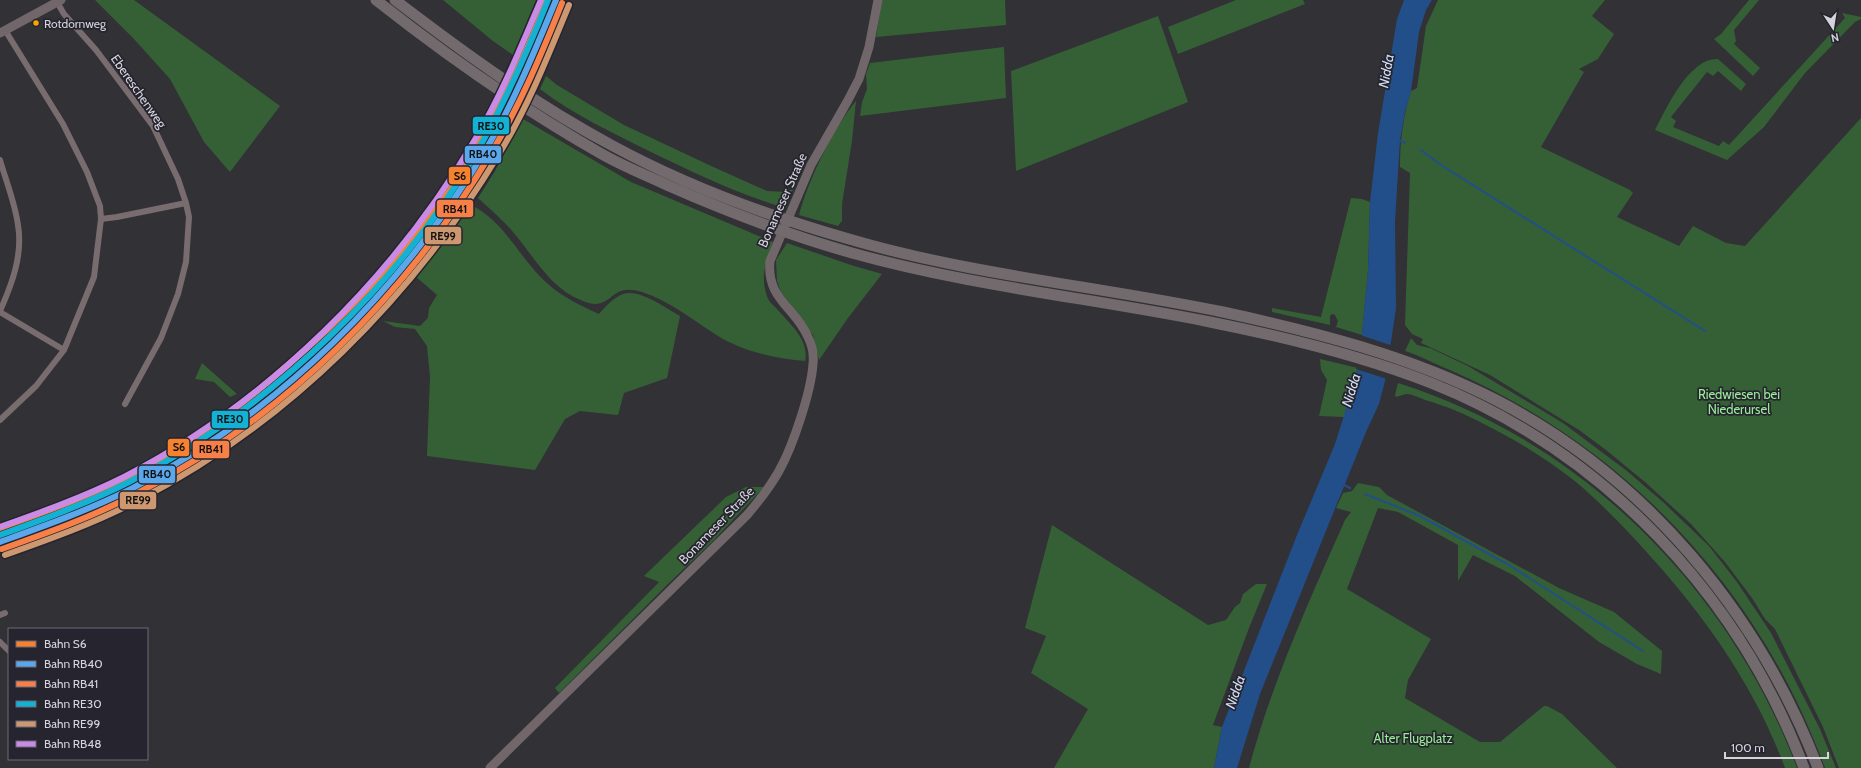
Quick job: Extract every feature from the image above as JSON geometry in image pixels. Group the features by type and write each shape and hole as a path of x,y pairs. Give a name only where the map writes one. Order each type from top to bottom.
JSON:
{"highway":[{"path":"376,0 491,85 603,155 684,193 770,227 854,253 920,270 1214,323 1355,357 1433,384 1516,425 1554,448 1598,481 1642,520 1690,571 1726,618 1742,642 1777,704 1804,768"},
{"path":"395,0 486,68 608,144 681,178 776,216 853,240 925,258 996,273 1219,312 1276,324 1357,345 1452,380 1522,414 1560,439 1605,472 1652,513 1700,565 1739,616 1774,671 1799,723 1818,768"}],"street":[{"name":"Bonameser Straße","path":"490,768 747,515 768,490 780,470 794,437 809,383 813,358 806,332 775,292 770,271 771,257 811,165 859,79 869,47 878,0"},
{"path":"0,420 36,386 64,350 94,277 101,219 100,206 87,172 67,131 3,32 59,1"},
{"name":"Ebereschenweg","path":"59,1 64,14 96,50 153,126 178,179 189,217 186,262 178,294 161,338 125,404"},
{"path":"0,160 18,226 18,254 12,283 0,311 64,350"},
{"path":"101,219 186,203"},
{"path":"0,642 8,650"}],"green space":[{"path":"95,0 134,0 280,106 230,172 204,142 170,79 133,38"},
{"path":"443,0 536,0 513,55 493,41"},
{"path":"882,0 1005,0 1006,25 876,37"},
{"path":"1236,0 1303,0 1305,4 1178,54 1168,27"},
{"name":"Riedwiesen bei Niederursel","path":"1438,0 1605,0 1592,16 1614,34 1598,59 1579,69 1584,72 1541,147 1630,190 1633,193 1617,217 1679,246 1693,226 1726,243 1745,246 1861,118 1861,768 1839,768 1823,727 1775,629 1765,619 1752,598 1725,562 1691,524 1645,482 1579,430 1490,375 1421,343 1423,339 1412,334 1405,325 1410,173 1400,167 1401,138 1411,91 1417,88 1426,26"},
{"path":"1749,0 1759,0 1734,30 1736,41 1734,44 1760,68 1753,76 1714,39 1721,34"},
{"path":"1842,13 1861,17 1861,19 1855,22 1805,73 1764,127 1727,160 1655,130 1673,97 1688,75 1698,66 1707,61 1718,59 1746,84 1741,91 1718,71 1713,76 1707,72 1671,117 1676,121 1673,127 1719,146 1723,141 1729,145 1845,18"},
{"path":"1158,16 1188,102 1016,171 1011,71"},
{"path":"1004,47 1006,98 860,116 862,102 867,89 866,74 870,63"},
{"path":"546,76 557,85 624,125 709,165 767,191 785,192 793,189 786,208 751,197 717,183 594,123 566,107 540,89"},
{"path":"856,101 852,141 842,204 842,221 838,226 799,215 808,187 822,155 847,112"},
{"path":"523,119 631,182 773,242 765,269 765,289 769,301 792,326 801,339 806,353 805,361 771,356 738,346 718,336 662,300 642,292 625,290 615,294 601,303 593,304 572,296 554,283 509,227 478,198 495,171"},
{"path":"1351,198 1362,199 1370,202 1368,271 1362,335 1336,327 1338,321 1335,315 1332,314 1330,316 1330,325 1272,312 1272,308 1321,317"},
{"path":"471,205 494,221 504,231 538,274 559,293 572,301 599,314 610,302 619,296 629,293 637,294 660,304 680,316 667,378 624,393 618,415 580,411 565,419 535,470 427,456 430,377 427,346 415,329 395,327 383,321 420,326 428,318 429,308 437,295 415,276"},
{"path":"787,243 882,274 848,318 819,360 813,335 781,292 777,281 776,260"},
{"path":"1411,338 1417,345 1430,348 1468,366 1563,423 1627,471 1663,502 1709,546 1737,582 1771,633 1820,729 1836,768 1825,768 1797,702 1763,641 1724,583 1679,530 1629,482 1574,439 1514,402 1450,370 1405,351"},
{"path":"1320,359 1358,368 1344,417 1319,416 1327,380 1321,370"},
{"path":"202,363 237,394 230,397 214,382 195,379"},
{"path":"1398,383 1465,409 1528,442 1587,483 1641,530 1689,582 1732,640 1768,702 1797,768 1785,768 1760,710 1745,683 1710,630 1672,581 1606,509 1576,482 1554,466 1496,430 1455,410 1410,394 1396,397 1395,395"},
{"name":"Alter Flugplatz","path":"1358,483 1379,487 1387,495 1559,588 1614,612 1662,651 1661,674 1637,664 1599,642 1515,576 1473,555 1458,581 1458,545 1398,512 1378,508 1347,589 1431,639 1408,680 1405,698 1480,742 1500,742 1544,706 1547,706 1562,714 1617,768 1249,768 1258,736 1292,642 1345,520 1351,512 1336,508 1343,493 1352,491"},
{"path":"746,487 764,487 712,542 559,693 555,688 659,582 644,576 726,497"},
{"path":"1052,525 1208,625 1226,620 1235,607 1240,603 1243,594 1256,584 1267,584 1213,725 1222,727 1214,768 1054,768 1088,709 1031,673 1046,636 1025,628"}],"water":[{"path":"1404,0 1432,0 1426,10 1419,32 1411,91 1405,112 1400,140 1395,222 1396,308 1385,381 1379,404 1366,432 1260,694 1237,768 1214,768 1222,727 1297,535 1335,444 1356,377 1360,353 1368,271 1370,202 1378,133 1397,19"}],"pier":[{"path":"1360,335 1393,346 1387,379 1356,369"}],"waterway":[{"path":"1399,140 1405,143"},
{"path":"1421,150 1441,165 1705,331"},
{"path":"1344,485 1350,488"},
{"path":"1365,494 1420,516 1509,565 1643,651"}],"rail line":[{"name":"RB48","path":"0,527 94,491 124,477 177,447 228,412 277,374 323,332 367,287 407,240 443,190 476,138 494,104 511,70 541,0"},
{"name":"S6","path":"0,528 90,494 125,478 167,455 240,405 285,368 328,329 363,295 396,259 427,222 455,183 482,139 506,94 547,0"},
{"name":"RE30","path":"0,535 98,497 129,482 182,452 233,417 283,378 330,336 374,291 414,243 451,193 483,141 510,89 548,0"},
{"name":"RB40","path":"0,542 115,497 185,458 237,423 287,385 333,343 377,297 417,249 454,199 498,129 556,0"},
{"name":"RB41","path":"2,549 86,518 134,495 189,464 241,429 291,390 338,348 382,302 422,254 459,203 493,150 513,114 539,59 562,3"},
{"name":"RE99","path":"5,555 89,524 137,501 192,470 245,434 295,395 342,352 386,307 427,258 465,207 499,154 519,118 537,81 569,5"}],"place":[{"name":"Rotdornweg","path":"36,23"}],"water label":[{"name":"Nidda","path":"1386,71"},
{"name":"Nidda","path":"1351,390"},
{"name":"Nidda","path":"1235,692"}]}
